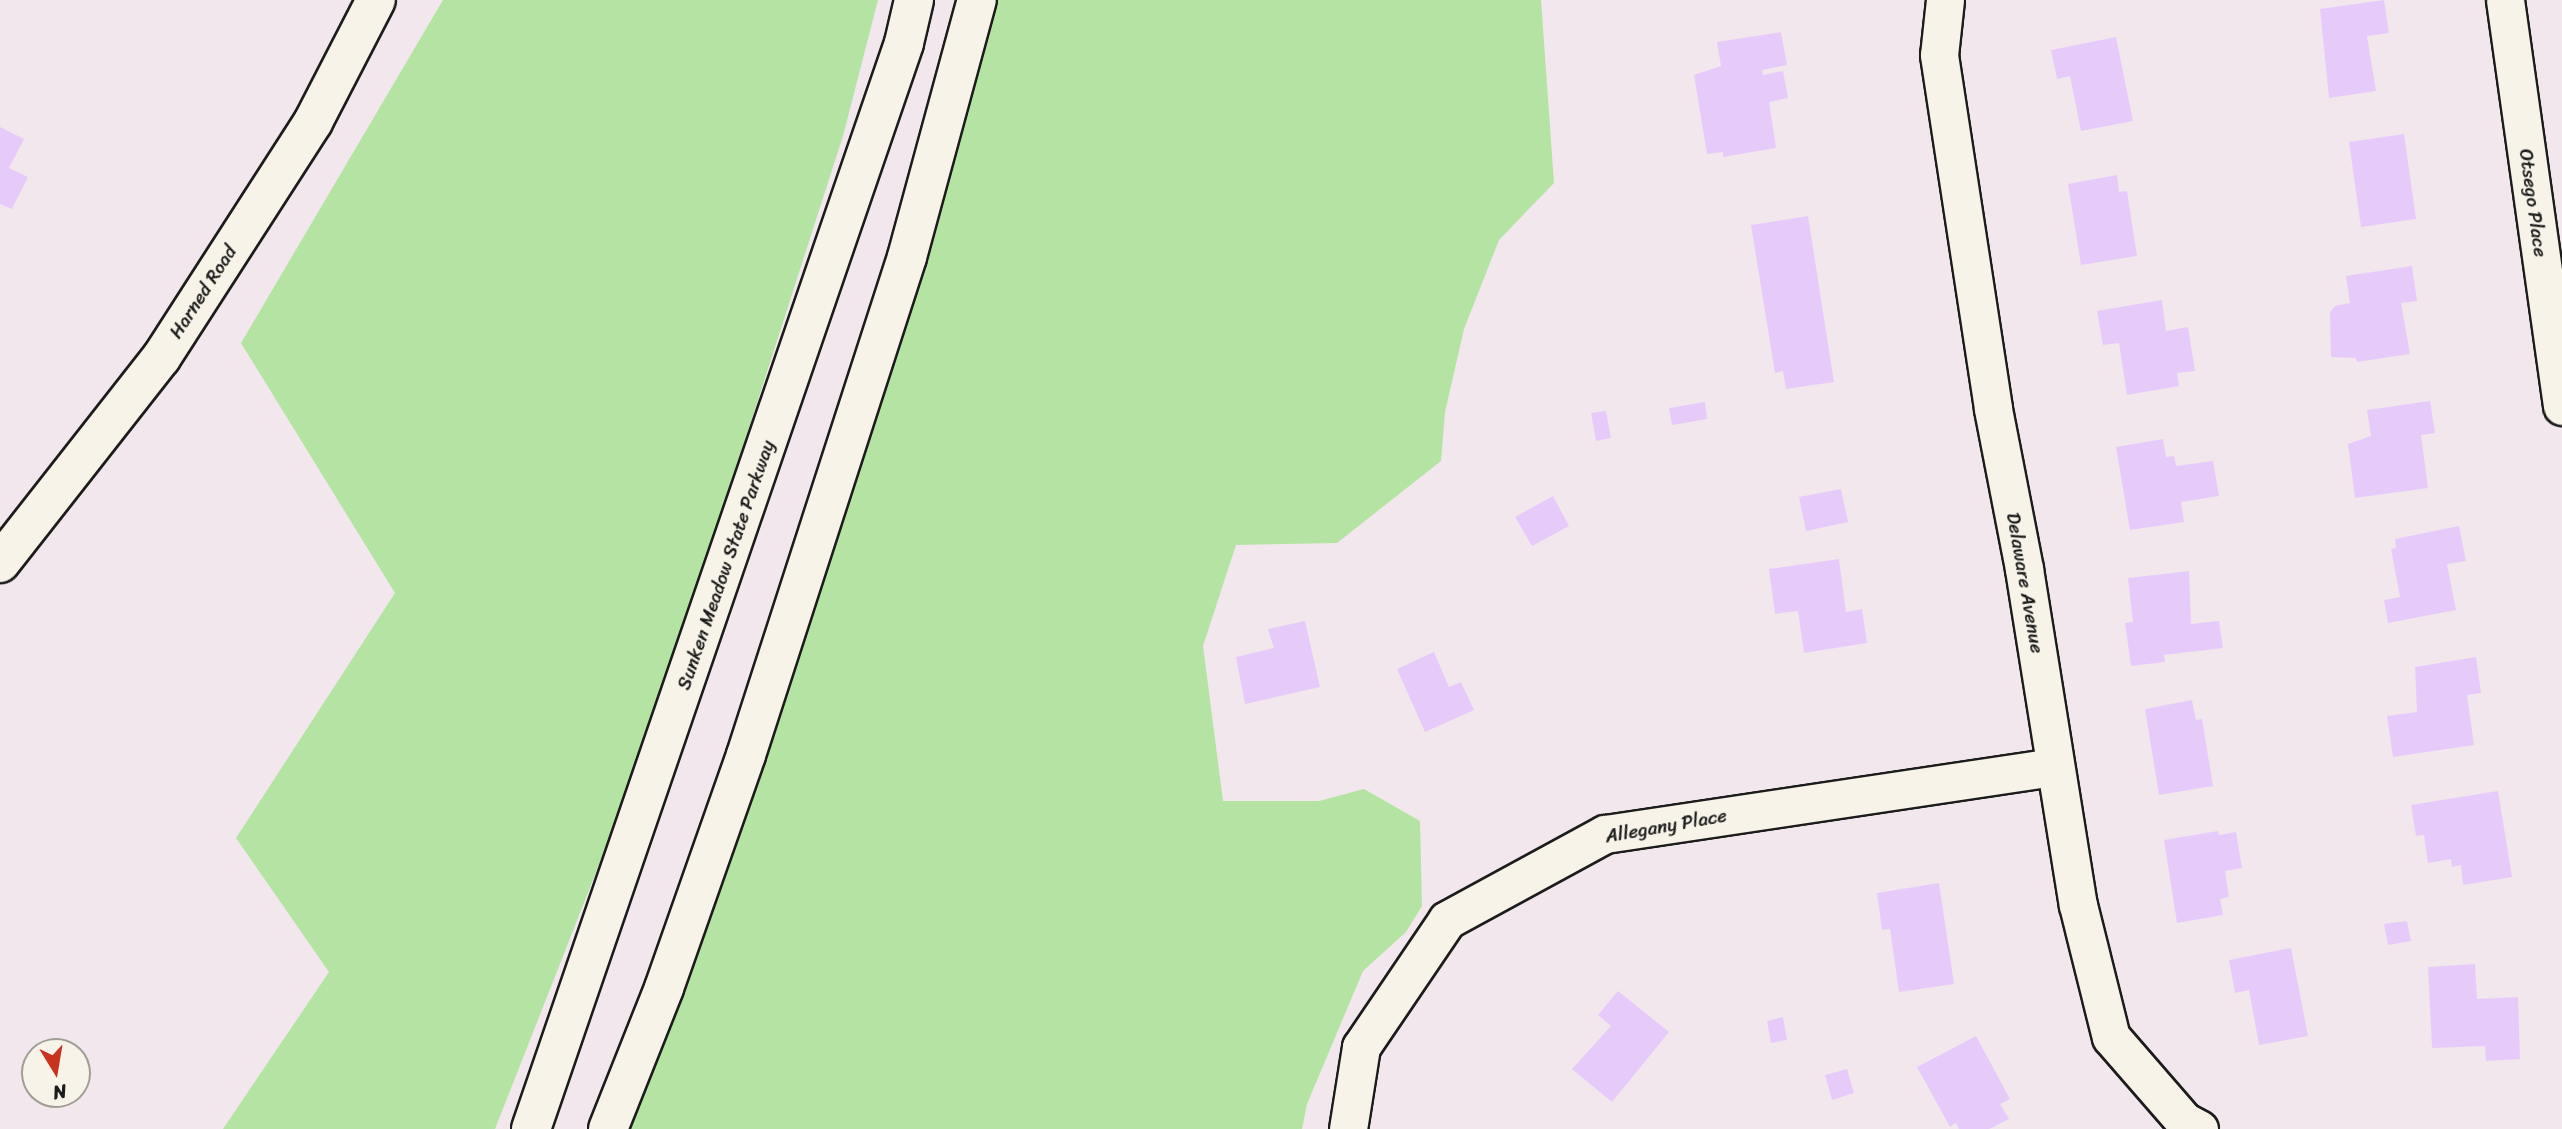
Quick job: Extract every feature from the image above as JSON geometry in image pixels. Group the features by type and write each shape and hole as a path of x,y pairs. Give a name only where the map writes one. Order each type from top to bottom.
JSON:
{"main road":[{"name":"Harned Road","path":"0,563 161,358 313,122 376,0"},
{"name":"Sunken Meadow State Parkway","path":"531,1129 904,43 914,0"},
{"path":"608,1129 664,988 750,742 907,257 977,0"}],"street":[{"name":"Delaware Avenue","path":"1945,0 1939,55 1993,409 2024,569 2078,905 2111,1037 2184,1121 2199,1129"},
{"name":"Otsego Place","path":"2505,0 2562,406"},
{"name":"Allegany Place","path":"1348,1129 1361,1048 1447,920 1605,834 2055,767"}],"green space":[{"path":"443,0 878,0 843,136 650,735 495,1129 223,1129 329,972 236,838 395,593 241,343"},
{"path":"996,0 1541,0 1554,183 1499,240 1464,329 1445,412 1441,461 1337,543 1236,545 1203,646 1223,801 1319,801 1364,789 1420,821 1422,906 1406,932 1363,971 1307,1104 1302,1129 628,1129 829,568"}],"building":[{"path":"2384,0 2389,33 2367,36 2376,91 2329,98 2320,9"},
{"path":"1781,32 1787,65 1762,70 1763,75 1783,71 1788,98 1769,102 1776,148 1723,157 1723,152 1707,154 1694,75 1721,66 1717,42"},
{"path":"2116,37 2133,121 2081,131 2070,76 2057,79 2051,50"},
{"path":"0,127 24,139 9,168 28,177 12,209 0,204"},
{"path":"2404,134 2416,219 2361,227 2349,142"},
{"path":"2117,175 2119,192 2127,191 2137,256 2081,265 2068,184"},
{"path":"1808,216 1834,382 1786,389 1783,371 1775,373 1751,225"},
{"path":"2412,266 2417,301 2401,303 2410,354 2357,362 2356,358 2331,357 2330,312 2335,306 2350,303 2346,276"},
{"path":"2162,300 2166,331 2188,327 2195,371 2177,373 2179,386 2127,395 2119,343 2103,345 2097,311"},
{"path":"2430,401 2435,433 2421,435 2428,488 2355,498 2348,444 2371,436 2367,410"},
{"path":"1705,402 1707,419 1672,425 1669,408"},
{"path":"1606,411 1611,438 1596,441 1591,413"},
{"path":"2163,439 2166,457 2174,456 2176,466 2213,461 2219,496 2181,502 2184,522 2130,530 2116,447"},
{"path":"1841,489 1848,522 1806,531 1799,497"},
{"path":"1553,496 1569,526 1532,546 1515,517"},
{"path":"2459,526 2466,561 2447,564 2456,610 2388,623 2384,600 2400,597 2391,549 2396,548 2395,539"},
{"path":"1839,559 1846,612 1862,609 1867,643 1804,653 1798,611 1775,614 1769,569"},
{"path":"2189,571 2191,624 2219,621 2223,648 2164,655 2165,662 2131,666 2125,623 2133,622 2128,578"},
{"path":"1305,621 1320,687 1245,704 1236,657 1274,648 1268,629"},
{"path":"1434,652 1449,687 1461,682 1474,710 1425,732 1397,669"},
{"path":"2476,657 2481,693 2467,695 2474,745 2393,757 2387,716 2417,712 2415,667"},
{"path":"2192,700 2196,720 2202,719 2213,786 2159,795 2145,709"},
{"path":"2498,791 2512,877 2463,885 2461,865 2452,867 2451,859 2428,863 2424,835 2416,836 2411,805"},
{"path":"2218,831 2219,835 2236,832 2242,868 2225,871 2229,897 2220,899 2223,915 2177,923 2164,840"},
{"path":"1939,883 1954,984 1899,992 1890,929 1882,930 1877,893"},
{"path":"2407,921 2411,941 2388,945 2384,924"},
{"path":"2291,948 2308,1036 2259,1045 2249,990 2235,993 2229,960"},
{"path":"2475,964 2477,999 2518,997 2520,1059 2486,1061 2485,1046 2432,1048 2428,967"},
{"path":"1618,991 1669,1032 1612,1102 1572,1069 1611,1026 1598,1015"},
{"path":"1783,1017 1787,1040 1771,1043 1767,1021"},
{"path":"1976,1036 2010,1099 2000,1104 2009,1119 1989,1129 1959,1129 1956,1123 1950,1127 1917,1067"},
{"path":"1847,1069 1854,1093 1832,1100 1825,1075"}]}
